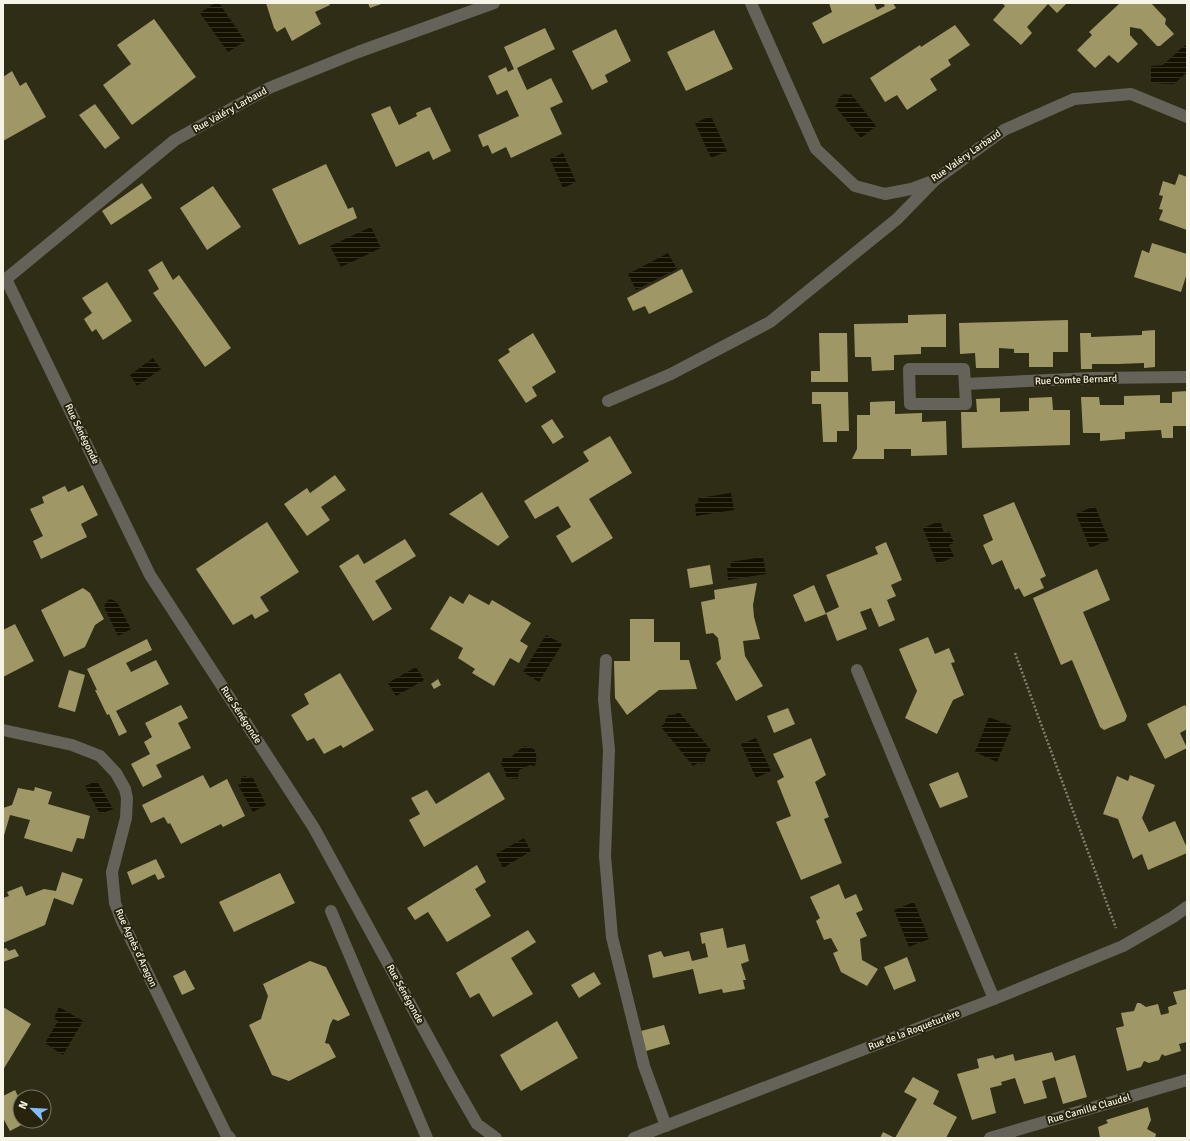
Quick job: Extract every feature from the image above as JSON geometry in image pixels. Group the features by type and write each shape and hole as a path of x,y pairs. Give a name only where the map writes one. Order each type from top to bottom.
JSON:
{"street":[{"name":"Rue Valéry Larbaud","path":"5,279 175,140 269,88 358,52 494,3"},
{"name":"Rue Valéry Larbaud","path":"751,3 816,149 855,186 886,194 911,189 935,180 1004,130 1074,99 1131,94 1187,117"},
{"path":"608,401 671,374 770,322 897,219 935,180"},
{"name":"Rue Sénégonde","path":"5,279 150,576 314,828 477,1124 496,1138"},
{"path":"964,368 965,384 966,404 910,404 909,369 964,368"},
{"name":"Rue Comte Bernard","path":"965,384 1092,378 1187,377"},
{"path":"606,660 604,699 609,750 605,856 612,937 644,1066 666,1126"},
{"path":"857,670 994,999"},
{"name":"Rue Agnès d'Aragon","path":"3,730 72,745 100,756 116,773 125,788 127,798 126,818 112,872 115,903 121,919 226,1134 230,1138"},
{"name":"Rue de la Roqueturière","path":"634,1138 994,999 1123,946 1173,917 1187,907"},
{"path":"331,911 427,1138"},
{"name":"Rue Camille Claudel","path":"990,1138 1187,1080"}],"path":[{"path":"1015,653 1123,946"}],"shaded area":[{"path":"215,3 219,3 245,41 228,52 200,13"},
{"path":"1185,45 1187,47 1187,72 1174,84 1151,83 1151,66 1163,65"},
{"path":"851,94 876,126 861,138 835,106 842,95"},
{"path":"711,116 727,151 711,158 695,123"},
{"path":"563,153 576,182 563,188 550,159"},
{"path":"371,227 381,248 341,267 330,246"},
{"path":"668,253 677,269 636,290 628,274"},
{"path":"153,358 161,369 137,386 130,375"},
{"path":"731,493 734,510 696,516 695,504 699,503 698,498"},
{"path":"1095,506 1109,540 1090,548 1076,514"},
{"path":"940,521 944,533 949,531 954,543 949,545 954,557 937,564 923,528"},
{"path":"763,557 766,574 728,580 727,568 731,567 730,562"},
{"path":"110,599 117,602 131,629 118,636 104,607 106,602"},
{"path":"546,635 562,644 539,682 523,672"},
{"path":"416,667 424,680 396,696 388,683"},
{"path":"679,712 711,750 706,755 705,762 701,764 698,763 693,766 661,727 665,723 667,716 674,715"},
{"path":"989,717 1012,726 997,762 975,752"},
{"path":"756,738 771,771 756,778 741,744"},
{"path":"524,746 534,749 536,753 535,766 530,765 519,770 518,779 506,778 506,773 501,764 503,758 511,757"},
{"path":"245,776 253,778 266,805 253,812 238,785 241,784 241,777"},
{"path":"97,781 113,809 100,814 85,786"},
{"path":"524,838 531,851 503,868 496,854"},
{"path":"914,902 929,939 909,947 894,910"},
{"path":"59,1007 83,1021 63,1055 45,1043 58,1021 54,1018"}],"building":[{"path":"266,3 329,3 330,5 315,12 321,24 292,41 285,27 277,32 274,28"},
{"path":"368,3 384,3 370,8"},
{"path":"829,3 874,3 877,10 885,6 883,3 893,3 896,8 823,44 812,23 832,12"},
{"path":"1002,3 1067,3 1057,13 1048,4 1027,27 1032,33 1021,45 993,20 1005,6"},
{"path":"1120,3 1151,3 1166,19 1165,24 1174,34 1160,46 1157,46 1141,29 1130,27 1130,35 1138,44 1118,63 1109,55 1095,68 1077,50 1092,35 1089,32"},
{"path":"154,19 196,77 132,125 103,85 131,64 117,45"},
{"path":"955,25 970,45 948,60 951,65 930,79 937,90 907,110 897,95 885,102 870,78 920,45 921,47"},
{"path":"545,28 555,49 517,68 527,90 551,78 563,102 550,108 562,134 511,158 506,147 492,154 488,145 483,147 478,135 519,116 507,90 497,95 488,76 506,67 508,72 514,69 504,47"},
{"path":"616,29 631,61 605,75 608,82 592,90 572,51"},
{"path":"714,30 733,69 686,91 667,52"},
{"path":"12,71 20,86 26,82 46,117 3,141 3,77"},
{"path":"95,104 120,138 105,149 79,115"},
{"path":"390,106 399,125 417,116 416,113 430,107 451,151 433,160 429,151 396,167 371,114"},
{"path":"326,164 348,209 353,207 357,218 299,245 272,189"},
{"path":"1179,174 1187,177 1187,230 1159,220 1163,210 1159,209 1163,196 1159,195 1163,181 1175,185"},
{"path":"142,183 152,198 111,225 102,211"},
{"path":"213,186 241,227 207,250 180,208"},
{"path":"1152,243 1187,254 1187,273 1181,292 1134,277 1142,250 1149,253"},
{"path":"162,261 173,280 179,275 231,348 205,367 153,293 159,289 148,270"},
{"path":"682,269 693,292 649,314 645,306 633,311 627,298"},
{"path":"107,282 132,321 103,340 96,329 92,332 84,319 92,313 82,298"},
{"path":"946,314 946,347 921,347 921,354 894,355 894,370 872,371 871,357 855,357 854,324 908,323 908,315"},
{"path":"1068,320 1068,352 1053,352 1053,367 1029,367 1029,353 1014,353 1014,349 999,348 999,368 976,368 975,353 960,354 959,323"},
{"path":"1155,330 1155,367 1144,368 1144,363 1092,364 1092,369 1081,369 1080,333 1091,333 1091,337 1142,335 1142,331"},
{"path":"533,333 556,372 532,387 537,396 526,403 498,360 510,352 508,349"},
{"path":"819,333 847,333 848,382 811,382 811,371 820,371"},
{"path":"1187,391 1187,426 1173,426 1173,438 1162,438 1161,430 1125,432 1125,439 1100,441 1100,433 1083,433 1081,397 1099,397 1100,405 1124,405 1124,396 1160,395 1160,403 1172,403 1172,392"},
{"path":"812,392 848,392 849,431 837,431 837,442 823,442 821,404 812,404"},
{"path":"1052,397 1053,410 1070,410 1070,445 962,448 961,412 977,412 976,399 1000,398 1000,412 1029,411 1029,398"},
{"path":"895,401 895,414 922,413 922,422 946,421 947,455 911,456 911,449 884,449 884,459 852,459 857,449 857,415 870,415 870,402"},
{"path":"552,419 564,437 553,444 541,426"},
{"path":"610,436 632,473 589,499 613,538 572,563 556,536 571,527 558,506 535,519 524,501 589,461 583,452"},
{"path":"335,475 346,490 321,507 330,520 307,536 284,504 307,488 310,493"},
{"path":"83,485 98,515 81,524 87,537 41,559 33,541 43,536 30,509 44,503 42,497 65,486 68,492"},
{"path":"482,492 509,537 498,546 449,514"},
{"path":"1014,502 1046,576 1040,579 1044,588 1024,597 1019,588 1015,590 1002,560 992,565 983,545 993,540 983,515"},
{"path":"267,522 299,572 260,597 269,611 255,619 252,614 233,625 196,569"},
{"path":"405,539 416,556 375,581 392,609 373,621 339,566 358,554 364,564"},
{"path":"886,542 902,580 891,585 896,596 887,600 895,620 879,627 871,608 860,612 867,629 837,641 826,613 839,607 826,575 878,554 875,547"},
{"path":"710,565 713,584 690,588 687,569"},
{"path":"1097,569 1110,600 1083,612 1127,716 1125,721 1104,730 1100,727 1072,660 1061,665 1033,598"},
{"path":"757,583 753,605 754,617 760,639 743,641 745,656 763,686 736,701 716,663 721,659 718,638 713,633 706,634 701,602 715,599 714,590"},
{"path":"814,585 826,614 805,622 793,595"},
{"path":"83,588 90,593 104,619 95,625 85,647 64,657 41,610"},
{"path":"469,594 489,605 492,600 531,623 520,641 528,646 519,663 510,658 494,686 472,673 475,669 458,658 463,648 430,629 450,596 463,604"},
{"path":"630,619 654,619 654,642 680,642 680,660 689,660 697,689 659,690 627,715 615,698 614,661 630,661"},
{"path":"15,624 34,661 3,677 3,630"},
{"path":"928,637 935,654 949,648 955,662 951,663 964,695 953,700 937,734 905,718 917,691 899,649"},
{"path":"147,639 152,650 126,663 131,672 156,660 169,684 116,711 127,732 119,736 109,714 107,715 95,690 97,690 87,669"},
{"path":"69,670 85,675 75,712 58,707"},
{"path":"340,673 374,730 343,748 341,745 324,754 314,738 307,741 291,715 309,704 304,694"},
{"path":"438,679 441,685 434,689 431,684"},
{"path":"181,705 188,718 178,723 191,748 156,765 162,777 143,787 131,764 150,754 144,742 152,737 145,723"},
{"path":"1185,705 1187,710 1187,729 1180,733 1187,748 1165,759 1147,724"},
{"path":"788,708 795,724 774,733 767,716"},
{"path":"811,738 826,775 815,782 829,817 824,819 842,863 801,880 776,822 791,816 777,781 784,777 773,754"},
{"path":"489,772 505,799 424,847 409,820 420,814 411,798 427,790 436,804"},
{"path":"958,772 968,797 940,808 929,784"},
{"path":"203,775 210,788 227,779 245,816 223,827 221,824 181,844 170,823 168,824 164,817 151,823 142,805"},
{"path":"1130,775 1155,785 1142,818 1149,832 1175,821 1187,848 1187,853 1148,870 1142,854 1133,859 1118,819 1103,814 1117,776 1128,781"},
{"path":"35,787 52,792 48,804 90,816 84,839 77,838 72,852 24,838 30,820 10,815 3,839 3,808 12,805 18,788 34,791"},
{"path":"156,859 165,877 158,880 155,874 132,885 127,872"},
{"path":"477,865 486,882 475,889 491,916 447,942 428,912 415,920 407,908"},
{"path":"62,872 83,879 73,905 54,898 45,925 3,943 3,898 9,896 7,892 22,886 26,896 44,889 56,891"},
{"path":"280,873 295,903 234,932 219,902"},
{"path":"839,884 845,899 856,894 863,910 856,913 867,936 860,939 862,960 878,969 867,986 841,972 833,953 838,951 831,938 824,940 816,921 820,918 810,897"},
{"path":"723,928 727,948 745,944 749,961 741,964 746,980 743,980 745,989 723,993 722,989 699,994 693,969 653,978 648,955 661,951 664,957 689,951 692,961 708,957 705,943 702,944 700,933"},
{"path":"528,930 536,942 511,958 533,994 493,1017 479,993 470,998 456,973"},
{"path":"6,948 9,951 15,949 19,956 3,962 3,949"},
{"path":"907,957 916,981 894,990 884,967"},
{"path":"310,961 326,967 350,1015 338,1021 333,1019 330,1025 325,1043 329,1044 336,1057 289,1081 272,1075 249,1025 261,1019 268,996 263,984"},
{"path":"185,970 195,989 182,995 173,976"},
{"path":"594,972 601,984 579,998 571,985"},
{"path":"1187,989 1187,1042 1179,1044 1181,1051 1165,1056 1162,1054 1159,1060 1149,1063 1144,1061 1141,1067 1127,1071 1116,1028 1124,1026 1121,1013 1134,1011 1137,1003 1140,1003 1146,1007 1158,1004 1161,1015 1169,1013 1168,1007 1177,1004 1173,992"},
{"path":"3,1007 31,1024 3,1070"},
{"path":"557,1021 578,1058 521,1091 500,1055"},
{"path":"664,1025 670,1044 646,1051 641,1031"},
{"path":"1052,1052 1055,1061 1075,1055 1087,1097 1063,1104 1055,1077 1042,1081 1047,1098 1024,1104 1015,1078 1001,1082 1002,1085 990,1088 996,1113 972,1120 957,1074 979,1068 977,1059 993,1055 995,1059 1013,1054 1015,1061"},
{"path":"913,1077 939,1091 933,1104 957,1117 946,1138 895,1138 917,1099 904,1092"},
{"path":"12,1092 12,1129 14,1129 10,1131 3,1118 3,1096"},
{"path":"1148,1107 1151,1120 1147,1129 1156,1134 1155,1138 1100,1138 1098,1127 1108,1123 1106,1120"},
{"path":"883,1132 895,1138 880,1138"}]}
